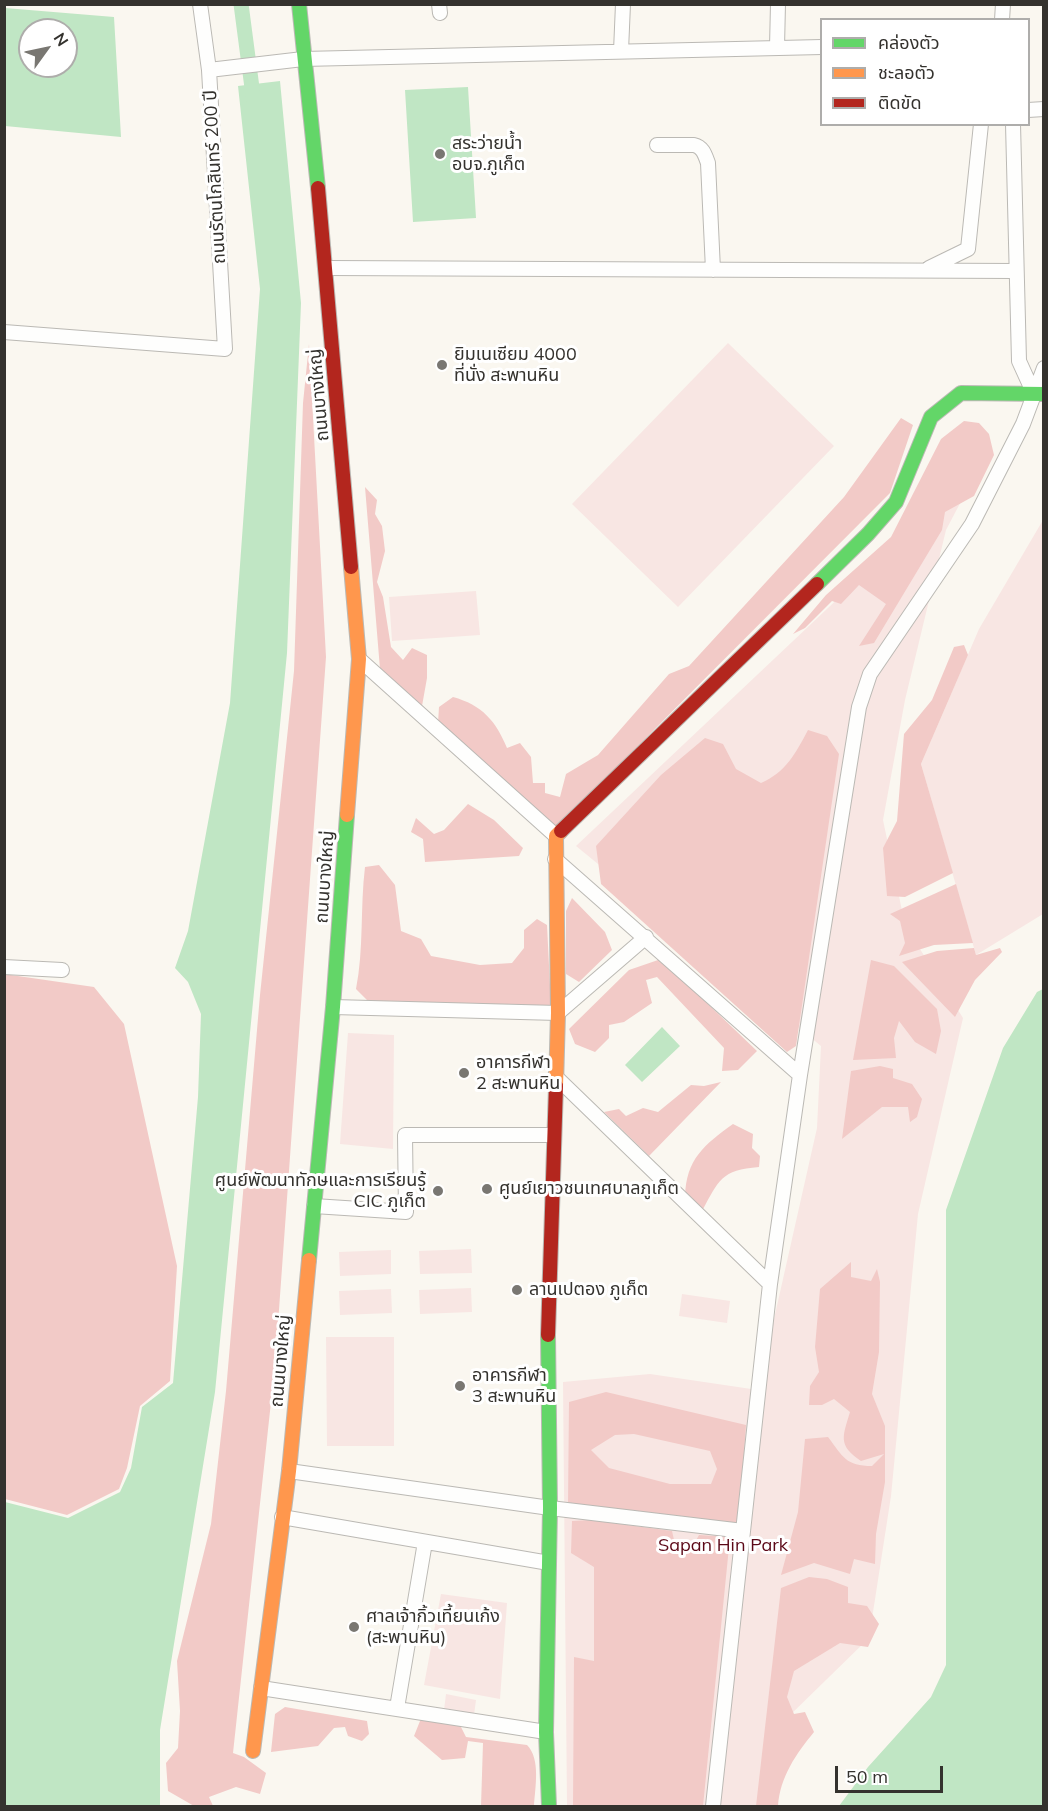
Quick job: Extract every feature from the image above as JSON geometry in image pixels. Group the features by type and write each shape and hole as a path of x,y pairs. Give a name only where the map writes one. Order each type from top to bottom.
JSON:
{"street":[{"name":"ถนนรัตนโกสินทร์ 200 ปี","path":"4,332 225,349 209,70 200,4"},
{"name":"ถนนบางใหญ่","path":"253,1751 289,1471 333,1007 359,659 327,268 303,59 299,4"},
{"path":"621,51 624,4"},
{"path":"777,47 778,4"},
{"path":"209,70 303,59 820,47"},
{"path":"925,271 968,249 981,126"},
{"path":"1013,126 1019,361 1039,394"},
{"path":"657,145 694,145 699,146 704,153 708,164 713,270"},
{"path":"327,268 1016,271"},
{"path":"713,1806 770,1284 832,868 862,696 870,674 972,524 1039,394 1044,368"},
{"path":"549,1806 546,1732 550,1508 547,1358 558,1014 556,836 868,534 896,502 931,417 961,393 1039,394"},
{"path":"359,659 556,836"},
{"path":"555,859 646,937 800,1076"},
{"path":"333,1007 558,1014 646,937"},
{"path":"4,967 62,970"},
{"path":"555,1076 770,1284"},
{"path":"314,1206 406,1212 405,1135 553,1135"},
{"path":"289,1471 550,1508 742,1531"},
{"path":"282,1517 549,1563"},
{"path":"397,1708 425,1542"},
{"path":"261,1688 546,1732"}],"green space":[{"path":"728,343 834,446 678,607 572,504"},
{"path":"309,344 326,657 275,1365 233,1753 244,1757 266,1773 260,1794 236,1787 209,1797 213,1806 194,1806 168,1791 166,1763 178,1748 180,1711 177,1661 211,1524 226,1391 260,995 294,671 303,403"},
{"path":"901,418 913,425 890,493 555,829 438,723 439,707 453,697 472,705 493,722 507,748 520,743 531,757 533,783 545,783 545,793 560,797 566,774 598,755 669,674 689,666 844,497"},
{"path":"964,421 979,423 989,434 994,455 974,496 945,512 942,530 874,643 859,646 886,604 859,585 841,604 832,601 805,628 793,634 826,595 891,537 941,439"},
{"name":"Sapan Hin Park","path":"987,452 946,530 905,700 883,820 905,925 963,1018 918,1214 891,1496 869,1638 784,1721 762,1806 567,1806 563,1382 650,1374 758,1390 817,1128 821,1046 576,846 901,539"},
{"path":"365,487 377,500 375,514 382,526 385,551 377,582 383,597 391,647 403,660 412,648 427,655 427,678 422,706 380,669"},
{"path":"1043,520 1043,914 976,955 921,764 979,629"},
{"path":"476,591 480,635 392,641 389,597"},
{"path":"964,645 968,655 921,764 953,873 905,897 887,896 883,848 897,821 904,734 932,700 954,647"},
{"path":"808,730 827,736 839,754 796,1046 787,1052 601,884 596,846 661,775 705,738 723,744 736,769 761,783 783,768"},
{"path":"468,804 494,820 523,848 519,856 425,862 423,839 411,832 416,818 434,834 444,830"},
{"path":"379,865 395,885 401,931 421,939 431,956 480,965 512,963 524,948 524,930 537,919 547,925 551,1006 522,1008 369,1002 356,989 365,867"},
{"path":"956,884 973,943 934,945 899,956 905,943 900,921 890,914"},
{"path":"572,898 605,932 612,950 579,982 566,974 566,911"},
{"path":"974,948 976,955 1000,948 1002,952 975,980 955,1017 902,962 937,951"},
{"path":"661,959 757,1051 738,1070 722,1071 724,1048 657,977 646,980 652,1003 624,1022 609,1025 609,1038 595,1052 575,1044 569,1029 629,970"},
{"path":"871,960 894,966 937,1009 941,1031 936,1054 915,1042 899,1021 894,1038 896,1058 853,1060"},
{"path":"4,974 94,987 124,1024 177,1266 170,1381 140,1406 127,1468 119,1489 67,1515 5,1499"},
{"path":"348,1033 394,1035 393,1149 340,1144"},
{"path":"880,1066 893,1069 893,1078 912,1084 922,1099 917,1117 910,1122 908,1107 882,1107 842,1139 851,1071"},
{"path":"721,1082 649,1156 604,1112 619,1109 626,1116 643,1108 658,1112 691,1085 704,1086"},
{"path":"733,1124 753,1134 752,1148 760,1156 759,1167 736,1171 723,1178 717,1184 702,1211 685,1197 689,1173 698,1154 705,1146"},
{"path":"471,1249 472,1273 420,1274 419,1251"},
{"path":"391,1250 391,1274 340,1276 339,1252"},
{"path":"851,1262 851,1277 871,1281 877,1269 880,1282 879,1352 872,1394 885,1426 885,1482 876,1534 875,1564 854,1559 850,1574 814,1563 781,1575 798,1512 805,1439 828,1437 846,1459 863,1466 872,1466 884,1454 861,1461 848,1450 844,1434 850,1412 834,1399 822,1405 809,1405 810,1386 819,1372 815,1347 820,1289"},
{"path":"471,1288 472,1312 420,1314 419,1290"},
{"path":"391,1289 392,1313 340,1315 339,1291"},
{"path":"682,1294 730,1301 727,1323 679,1316"},
{"path":"326,1337 394,1337 394,1446 327,1446"},
{"path":"606,1392 746,1425 739,1525 568,1505 569,1402","holes":["634,1434 710,1451 717,1469 711,1484 670,1484 609,1468 591,1450 615,1435"]},
{"path":"591,1520 672,1531 674,1540 693,1546 699,1535 730,1537 703,1806 573,1806 574,1657 594,1661 594,1567 571,1553 572,1521"},
{"path":"809,1577 827,1579 848,1587 848,1603 867,1606 879,1624 868,1647 840,1643 794,1671 787,1697 794,1714 805,1712 814,1732 790,1766 779,1795 778,1806 756,1806 781,1588"},
{"path":"441,1594 507,1603 500,1699 424,1685"},
{"path":"446,1694 476,1700 474,1715 444,1710"},
{"path":"285,1707 367,1721 369,1734 362,1741 348,1736 345,1727 334,1728 318,1746 271,1752 275,1714"},
{"path":"422,1716 459,1723 466,1737 527,1745 536,1766 534,1806 481,1806 483,1743 468,1741 465,1758 442,1760 414,1736"}],"shaded area":[{"path":"5,8 114,17 121,137 5,126"},
{"path":"280,81 301,303 287,653 215,1392 160,1730 160,1806 5,1806 5,1502 68,1518 120,1492 131,1468 142,1407 173,1383 198,1097 201,1014 188,982 175,968 188,931 230,703 260,289 238,86"},
{"name":"สระว่ายน้ำ อบจ.ภูเก็ต","path":"468,87 476,218 413,222 405,90"},
{"path":"1043,989 1043,1806 839,1806 868,1767 931,1697 946,1665 946,1210 1003,1048 1037,992"},
{"path":"662,1027 680,1046 642,1082 625,1065"}],"waterway":[{"path":"241,4 254,103"}],"traffic: fast":[{"path":"299,4 318,188"},
{"path":"817,584 868,534 896,502 931,417 961,393 1044,394"},
{"path":"309,1260 333,1007 347,815"},
{"path":"548,1335 550,1508 546,1732 549,1806"}],"traffic: slow":[{"path":"347,815 359,659 351,567"},
{"path":"556,1086 558,1013 556,836 561,831"},
{"path":"253,1751 289,1471 309,1260"}],"traffic: jam":[{"path":"318,188 351,567"},
{"path":"561,831 817,584"},
{"path":"548,1335 556,1086"}],"place":[{"name":"สระว่ายน้ำ อบจ.ภูเก็ต","path":"440,154"},
{"name":"ยิมเนเซียม 4000 ที่นั่ง สะพานหิน","path":"442,365"},
{"name":"อาคารกีฬา 2 สะพานหิน","path":"464,1073"},
{"name":"ศูนย์เยาวชนเทศบาลภูเก็ต","path":"487,1189"},
{"name":"ศูนย์พัฒนาทักษและการเรียนรู้ CIC ภูเก็ต","path":"438,1191"},
{"name":"ลานเปตอง ภูเก็ต","path":"517,1290"},
{"name":"อาคารกีฬา 3 สะพานหิน","path":"460,1386"},
{"name":"ศาลเจ้ากิ้วเที้ยนเก้ง (สะพานหิน)","path":"354,1627"}]}
